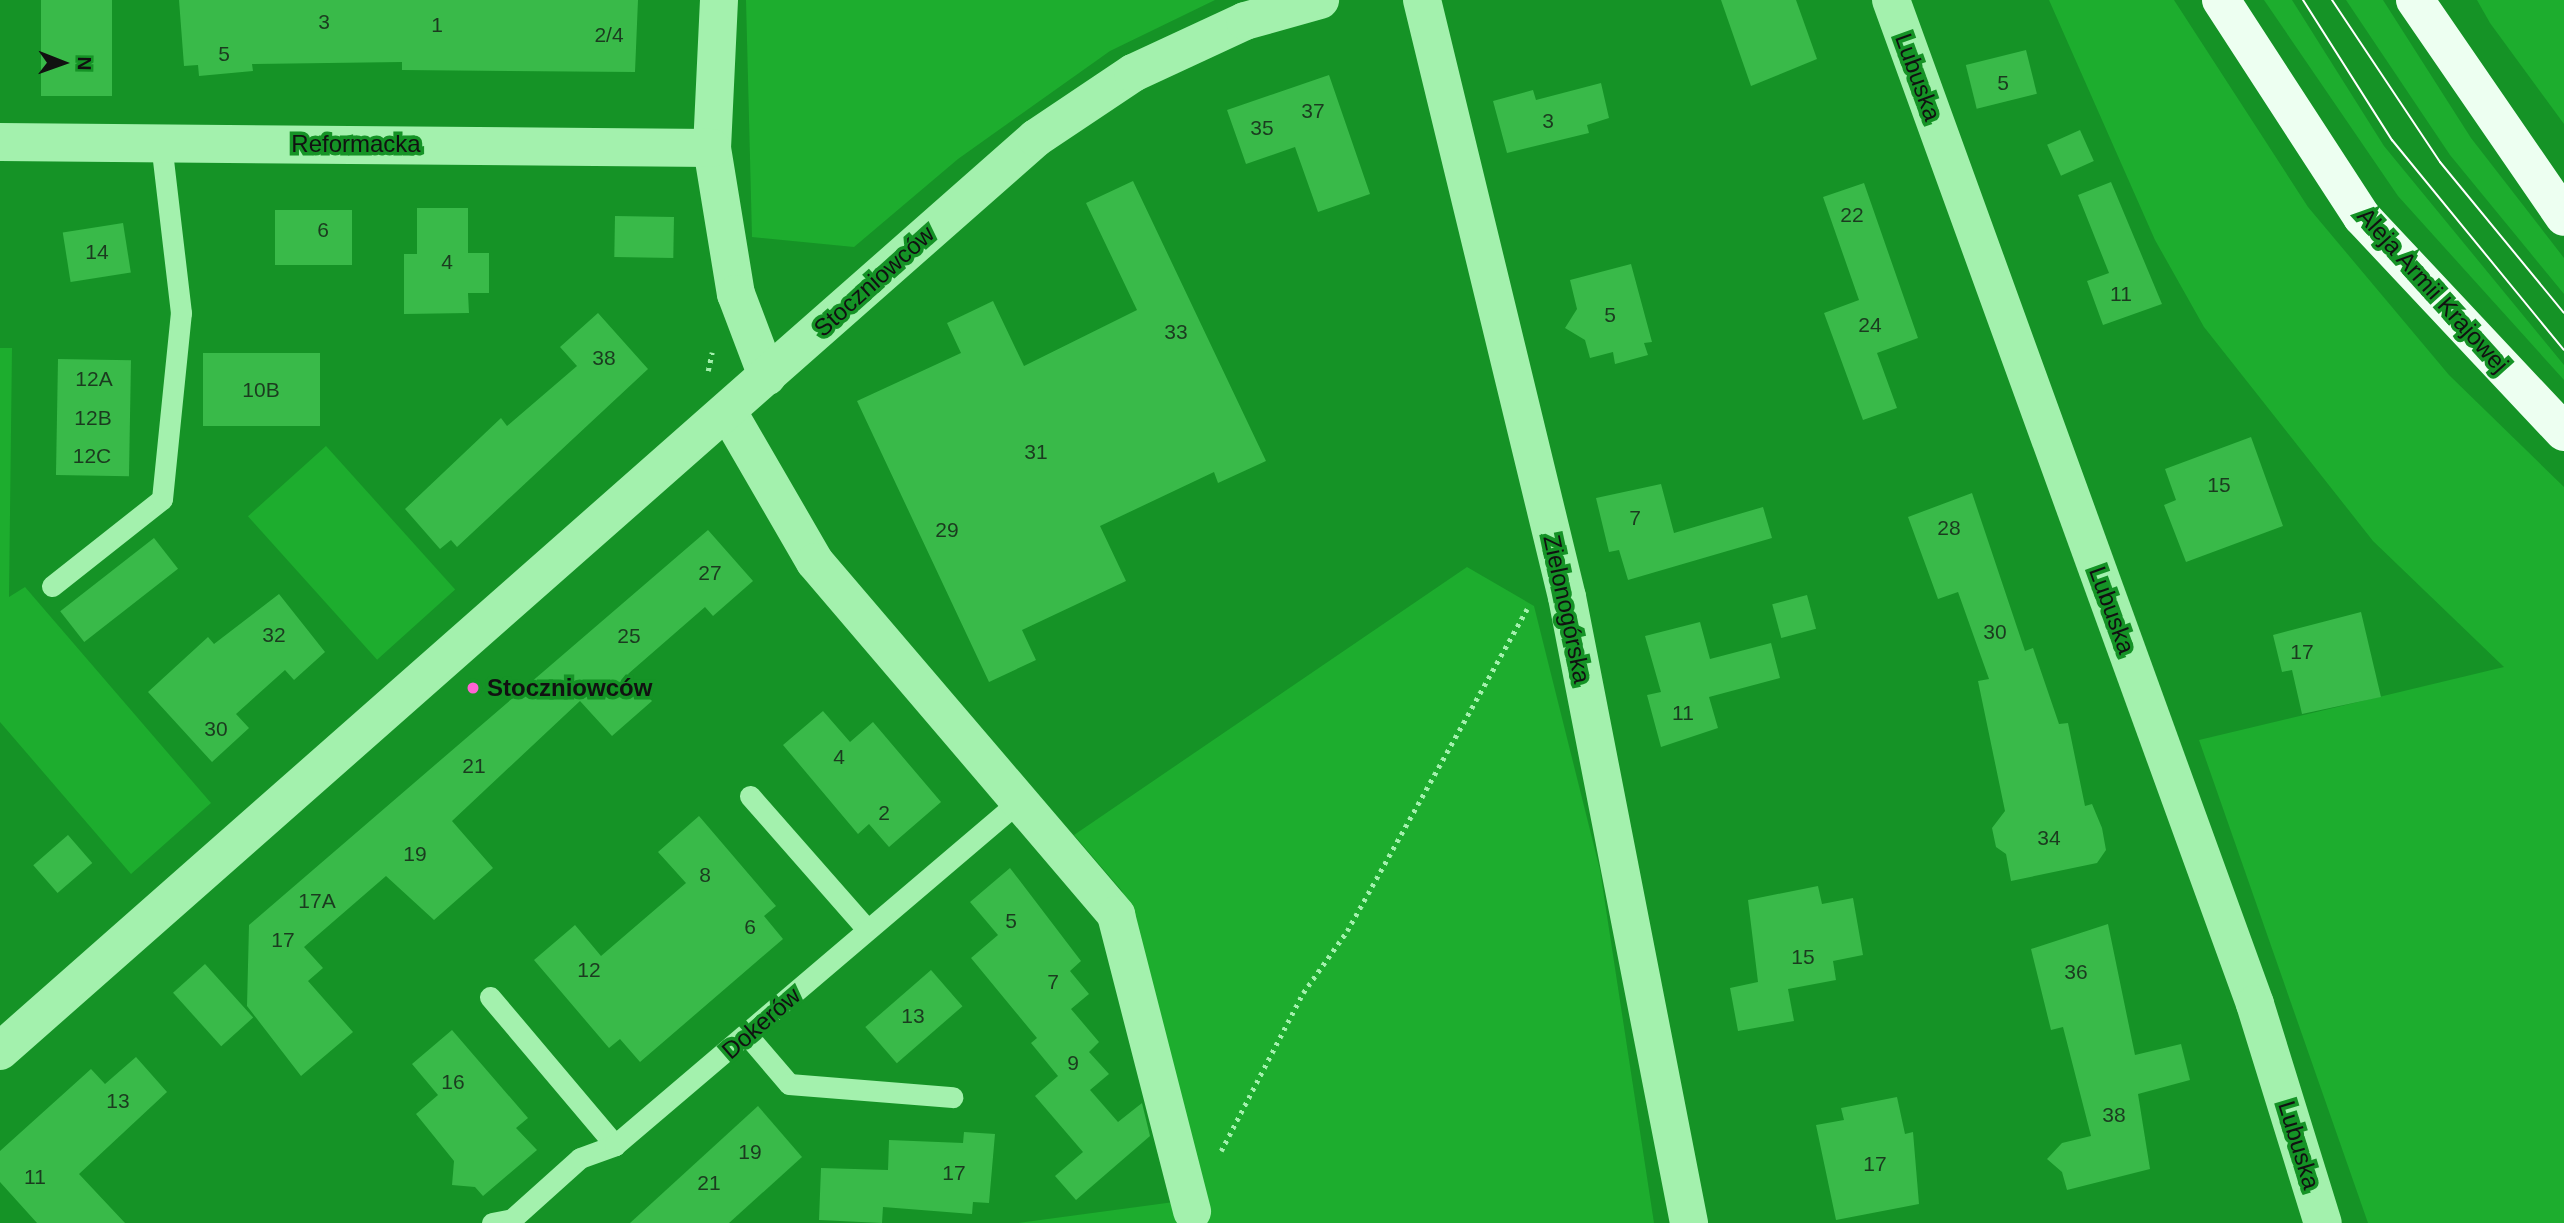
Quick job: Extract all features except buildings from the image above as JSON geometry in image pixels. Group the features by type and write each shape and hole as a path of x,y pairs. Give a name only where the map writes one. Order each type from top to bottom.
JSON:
{"main road":[{"name":"Aleja Armii Krajowej","path":"2221,0 2362,217 2564,432"},
{"path":"2415,0 2564,218"}],"street":[{"path":"719,0 712,148 736,295 767,376"},
{"name":"Stoczniowców","path":"0,1051 767,376 1058,124 1133,73 1245,21 1320,0"},
{"name":"Zielonogórska","path":"1422,0 1567,597 1689,1223"},
{"name":"Lubuska","path":"1891,0 2255,1004 2322,1223"},
{"name":"Reformacka","path":"0,142 712,148"},
{"path":"728,412 814,562 1116,915 1192,1211"}],"lane":[{"path":"52,586 162,499 181,313 161,143"},
{"path":"750,796 867,929"},
{"name":"Dokerów","path":"492,1223 512,1219 580,1158 615,1145 748,1036 867,929 1018,802"},
{"path":"490,997 615,1145"},
{"path":"748,1036 789,1084 952,1097"}],"path":[{"path":"706,380 711,340"},
{"path":"1192,1211 1249,1091 1303,993 1347,931 1521,614 1534,604 1567,597"}],"green space":[{"path":"746,0 1215,0 1110,51 958,159 854,247 752,237"},
{"path":"2049,0 2174,0 2308,207 2449,375 2564,487 2564,1223 2368,1223 2199,740 2504,667 2373,541 2204,327 2155,240"},
{"path":"2264,0 2292,0 2384,146 2564,365 2564,380 2398,196"},
{"path":"2346,0 2383,0 2471,138 2564,258 2564,294 2450,155"},
{"path":"2477,0 2564,0 2564,124 2490,23"},
{"path":"0,348 12,348 9,597 25,587 211,803 131,874 0,722"},
{"path":"326,446 455,589 377,660 248,516"},
{"path":"1467,567 1534,606 1600,870 1654,1223 1018,1223 1174,1202 1188,1124 1122,891 1074,835"}],"tram line":[{"path":"2303,0 2392,140 2564,350"},
{"path":"2332,0 2440,162 2564,313"}],"place":[{"name":"Stoczniowców","path":"473,688"}]}
